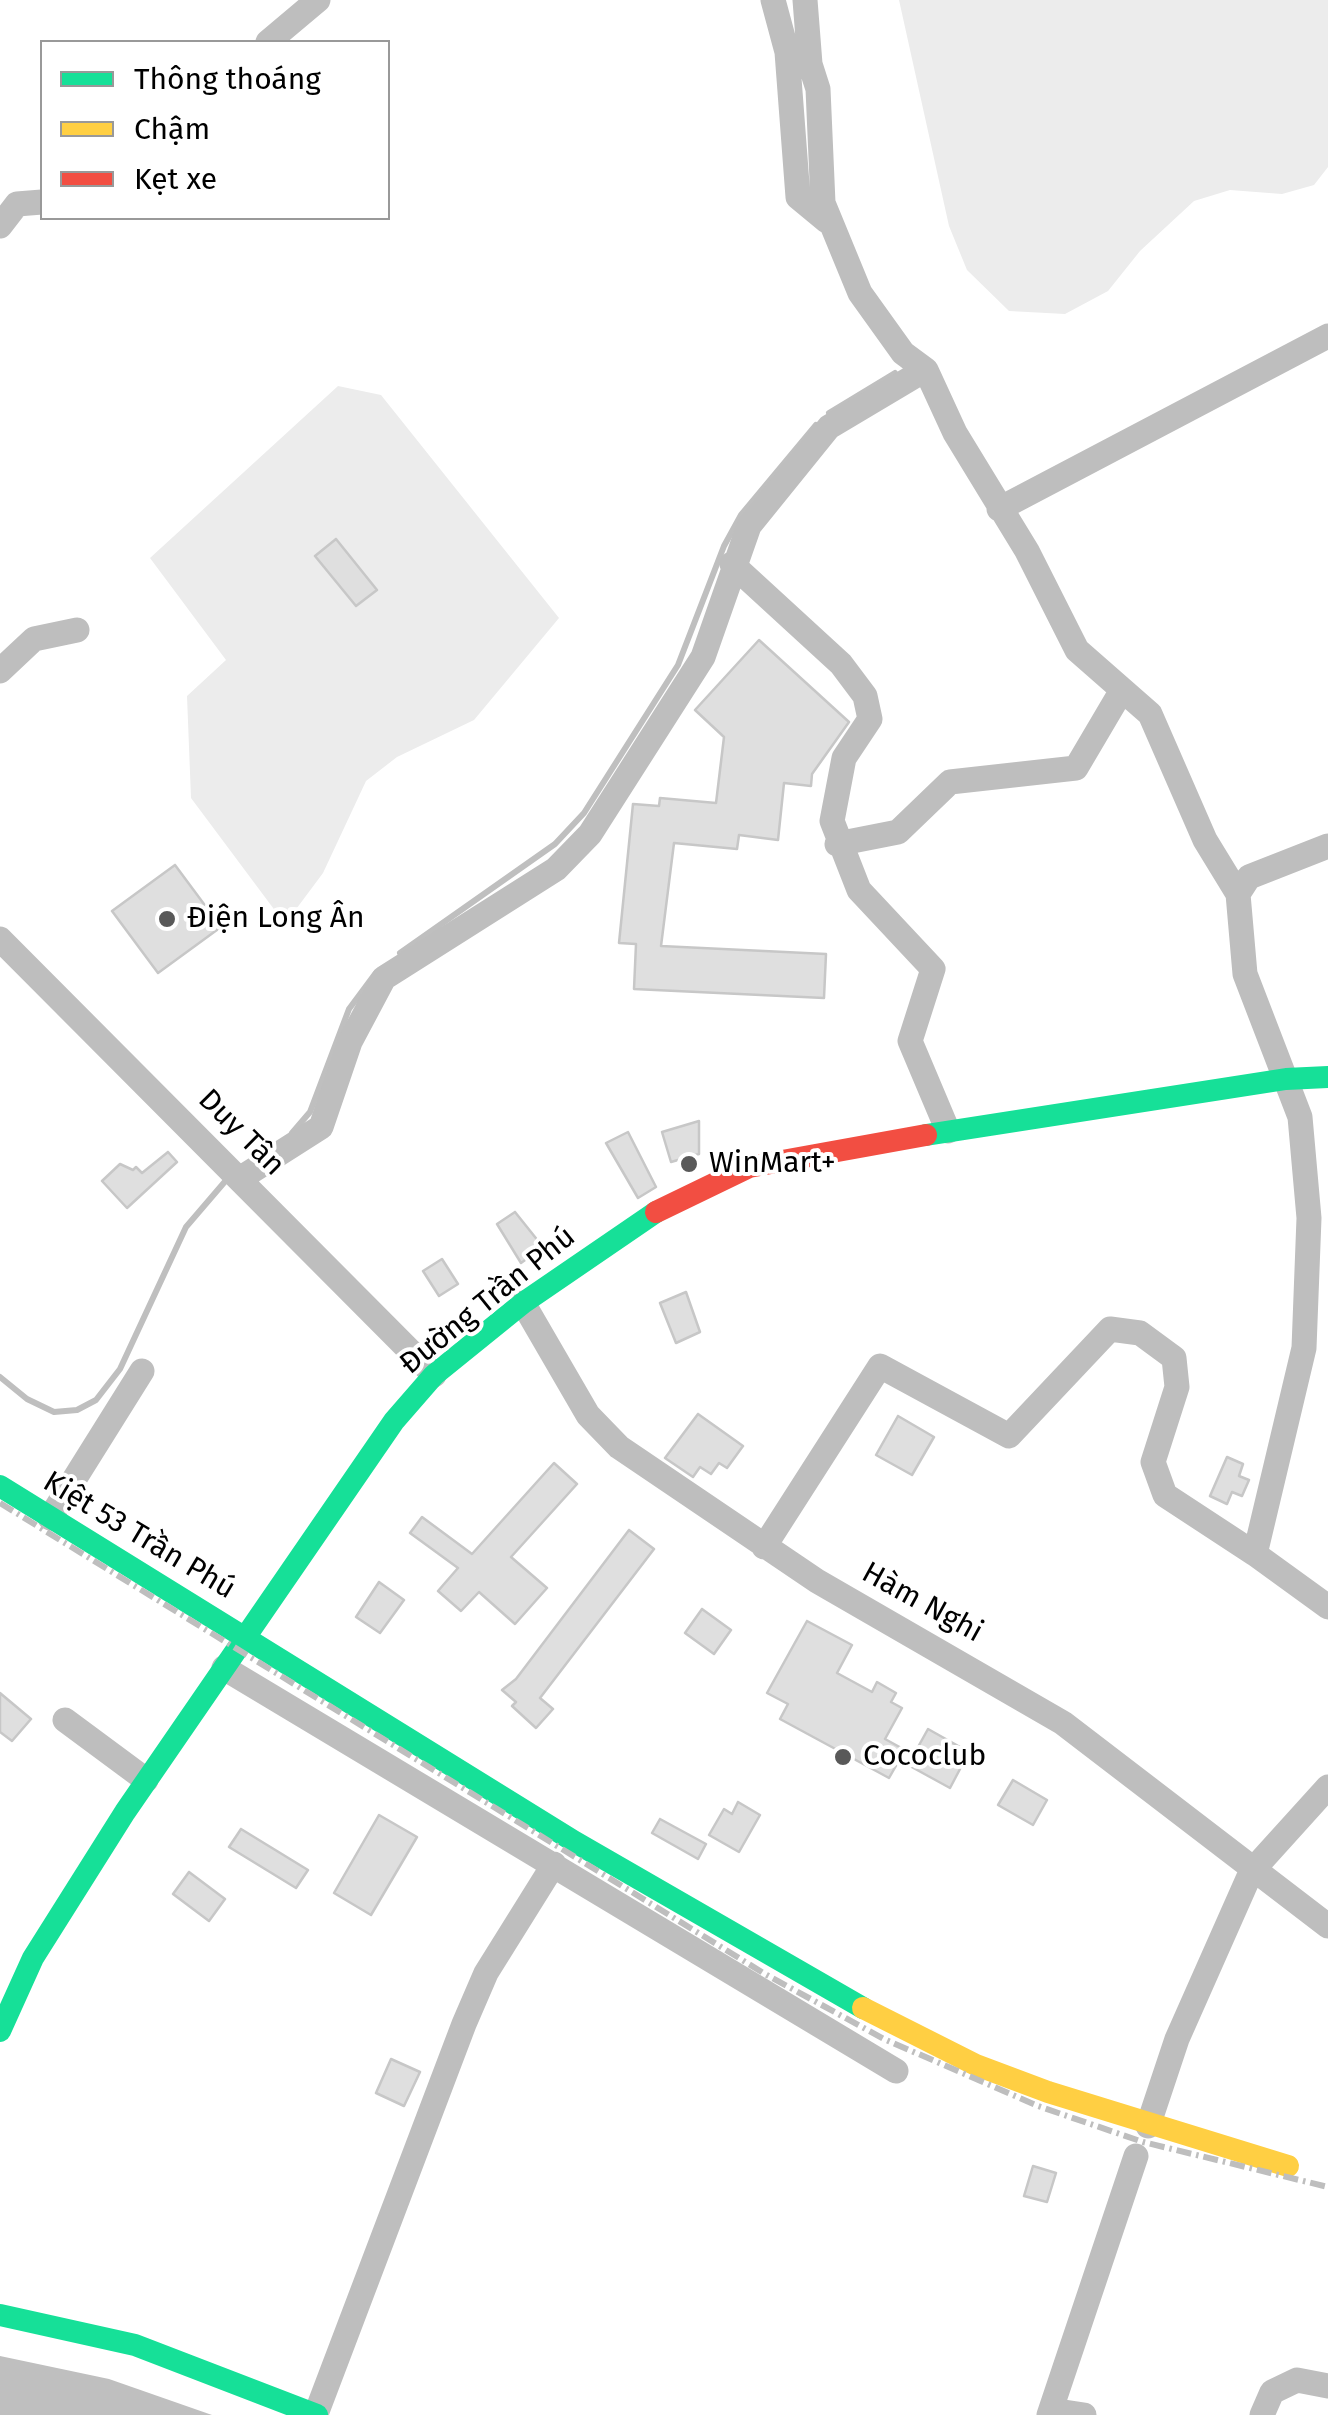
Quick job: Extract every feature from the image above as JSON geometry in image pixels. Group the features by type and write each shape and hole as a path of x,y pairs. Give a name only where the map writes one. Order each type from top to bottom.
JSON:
{"street":[{"path":"270,40 318,0"},
{"path":"774,0 787,52 798,197 827,221"},
{"path":"805,0 810,64 818,88 827,221 860,293 904,352 921,368 1028,551 1077,650 1150,714 1205,840 1238,894 1245,974 1257,1015 1300,1117 1309,1218 1304,1348 1255,1554"},
{"path":"0,226 20,204"},
{"path":"1000,509 1328,336"},
{"path":"236,1174 321,1126 350,1042 384,978 556,868 590,834 703,657 732,564 749,526 829,428 921,368"},
{"path":"732,564 842,664 865,696 870,719 844,758 832,821 838,844 860,890 933,969 910,1041 948,1131"},
{"path":"0,671 34,639 77,630"},
{"path":"838,844 898,832 950,782 1076,768 1122,690"},
{"path":"1238,894 1249,877 1328,846"},
{"name":"Duy Tân","path":"0,939 434,1375"},
{"name":"Đường Trần Phú","path":"0,2030 33,1958 146,1780 394,1421 434,1375 523,1303 674,1201 749,1167 1286,1078 1328,1077"},
{"name":"Hàm Nghi","path":"523,1303 588,1415 619,1447 764,1547 1063,1723 1122,1765 1252,1872 1328,1926"},
{"path":"764,1547 880,1366 1008,1436 1110,1329 1140,1333 1174,1358 1177,1387 1153,1462 1165,1495 1328,1607"},
{"path":"1304,1348 1328,1362"},
{"path":"50,1518 142,1371"},
{"name":"Kiệt 53 Trần Phú","path":"0,1486 575,1842 892,2025 976,2065 1148,2126 1288,2166"},
{"path":"224,1668 896,2070"},
{"path":"65,1720 146,1780"},
{"path":"1148,2126 1184,2022 1252,1872 1328,1788"},
{"path":"0,2315 134,2344 317,2415 464,2024 486,1973 554,1864"},
{"path":"1084,2415 1050,2412 1136,2156"},
{"path":"1262,2415 1272,2392 1298,2380 1328,2386"}],"shaded area":[{"path":"899,0 1328,0 1328,167 1314,185 1282,194 1230,190 1194,201 1140,251 1108,291 1065,314 1009,311 967,270 949,226"},
{"path":"338,386 381,395 559,618 474,720 397,757 366,781 323,873 285,924 191,798 187,696 226,660 150,558"},
{"path":"0,2356 109,2379 212,2415 0,2415"}],"building":[{"path":"336,539 377,590 356,606 315,556"},
{"path":"759,640 849,722 812,774 811,786 784,783 778,840 739,835 737,849 674,843 661,946 826,954 824,998 634,989 636,944 619,943 633,804 659,806 660,798 716,803 724,737 695,710"},
{"name":"Điện Long Ân","path":"175,865 221,927 158,973 112,911"},
{"path":"699,1121 699,1154 671,1162 662,1132"},
{"path":"628,1132 656,1187 638,1198 606,1143"},
{"path":"168,1152 177,1162 127,1208 102,1181 120,1164 133,1170 136,1167 142,1173"},
{"path":"515,1212 543,1247 521,1263 497,1224"},
{"path":"442,1259 458,1284 439,1296 423,1271"},
{"path":"686,1292 700,1332 676,1343 660,1303"},
{"path":"698,1414 743,1446 727,1468 719,1463 711,1474 700,1467 693,1477 665,1458"},
{"path":"898,1416 934,1437 912,1475 876,1455"},
{"path":"1227,1457 1243,1464 1239,1476 1249,1480 1242,1496 1232,1492 1227,1504 1210,1496"},
{"path":"554,1463 577,1484 511,1557 547,1588 515,1624 479,1592 461,1611 438,1591 458,1568 410,1533 422,1517 472,1554"},
{"path":"629,1530 654,1549 540,1698 553,1709 536,1728 512,1706 516,1702 502,1690 516,1679"},
{"path":"379,1582 404,1600 380,1633 356,1617"},
{"path":"702,1609 731,1630 714,1654 685,1633"},
{"path":"807,1621 852,1645 837,1673 872,1692 877,1682 896,1693 891,1702 902,1708 885,1739 905,1750 889,1778 780,1719 788,1704 767,1693"},
{"path":"0,1693 31,1719 12,1741 0,1732"},
{"path":"928,1729 969,1752 950,1788 908,1765"},
{"path":"1013,1780 1047,1800 1033,1825 998,1805"},
{"path":"738,1802 760,1815 739,1852 709,1835 724,1809 732,1814"},
{"path":"379,1815 417,1837 371,1915 334,1893"},
{"path":"660,1819 706,1844 698,1859 652,1833"},
{"path":"241,1829 308,1870 296,1888 229,1847"},
{"path":"189,1872 225,1899 209,1921 173,1894"},
{"path":"391,2059 420,2072 404,2106 376,2093"},
{"path":"1033,2166 1056,2173 1047,2202 1024,2196"}],"waterway":[{"path":"829,413 895,373"},
{"path":"400,953 555,844 584,813 678,665 724,546 741,515 816,425"},
{"path":"292,1133 310,1112 349,1009 375,974"},
{"path":"0,1377 27,1399 54,1412 77,1410 96,1400 120,1369 186,1227 228,1178"}],"railway":[{"path":"0,1503 765,1974 884,2039 1038,2106 1143,2142 1328,2187"}],"traffic: fast":[{"path":"926,1135 1286,1079 1328,1077"},
{"path":"0,2031 33,1958 125,1812 394,1421 434,1375 523,1303 656,1212"},
{"path":"0,1486 575,1842 863,2008"},
{"path":"0,2315 135,2345 317,2415"}],"traffic: slow":[{"path":"863,2008 976,2065 1048,2092 1288,2166"}],"traffic: jam":[{"path":"656,1212 749,1167 926,1135"}],"place":[{"name":"Điện Long Ân","path":"167,919"},
{"name":"WinMart+","path":"689,1164"},
{"name":"Cococlub","path":"843,1757"}]}
